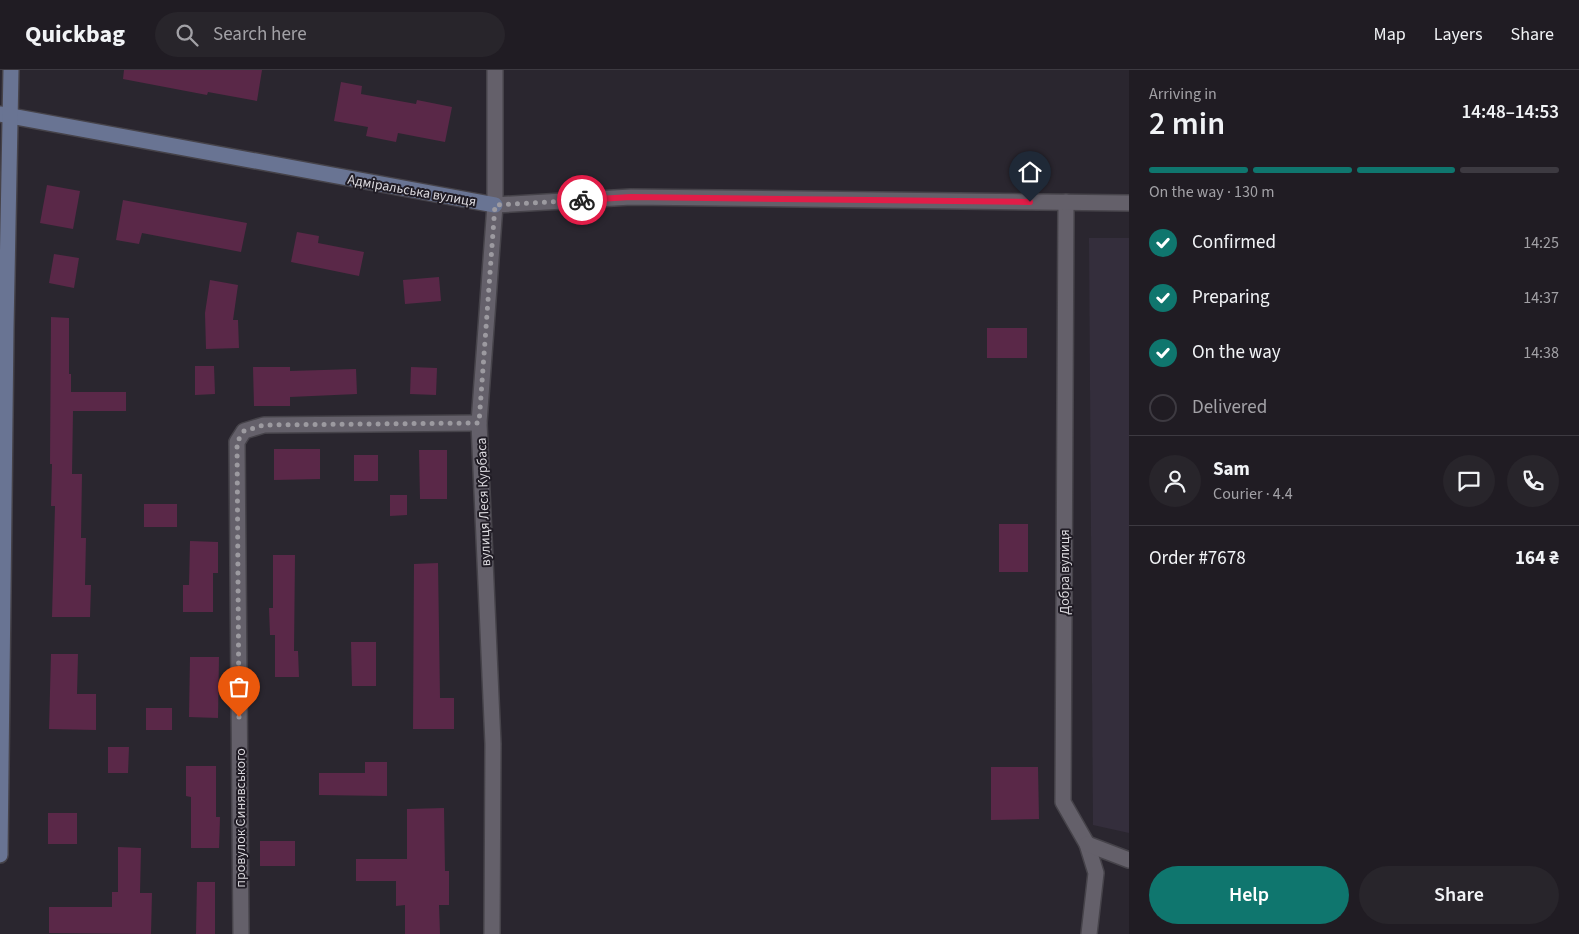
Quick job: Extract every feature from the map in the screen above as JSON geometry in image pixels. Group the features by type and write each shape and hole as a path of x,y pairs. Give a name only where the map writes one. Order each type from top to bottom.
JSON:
{"street":[{"path":"0,855 3,328 6,116 11,70"},
{"name":"вулиця Леся Курбаса","path":"492,934 493,744 479,423 495,205 495,70"},
{"name":"Адміральська вулиця","path":"6,116 495,205 631,197 1129,203"},
{"name":"Добра вулиця","path":"1066,202 1063,802 1087,844 1096,873 1089,934"},
{"name":"провулок Синявського","path":"241,934 237,442 244,431 264,425 479,423"},
{"path":"1087,844 1129,860"}],"shaded area":[{"path":"1089,238 1129,238 1129,833 1093,825"}],"building":[{"path":"124,70 262,70 257,101 208,92 207,95 123,79"},
{"path":"341,82 362,86 361,94 416,104 417,100 452,107 445,142 398,133 396,142 366,136 368,127 334,121"},
{"path":"47,185 80,191 73,229 40,223"},
{"path":"123,200 247,223 241,252 142,233 139,244 116,240"},
{"path":"297,232 319,236 318,243 364,252 359,276 291,262"},
{"path":"54,254 79,258 74,288 49,283"},
{"path":"439,277 441,301 405,304 403,280"},
{"path":"210,280 238,285 233,320 238,320 239,348 206,349 205,313"},
{"path":"51,317 69,318 69,374 71,374 71,392 126,392 126,411 73,411 72,474 82,474 81,538 86,538 85,585 91,585 90,617 52,617 55,506 51,506 52,464 50,464"},
{"path":"987,328 1027,328 1027,358 987,358"},
{"path":"195,366 214,366 215,394 195,395"},
{"path":"253,367 290,367 290,371 356,369 357,394 290,397 290,406 254,406"},
{"path":"411,367 437,368 436,395 410,394"},
{"path":"274,449 320,449 320,479 274,480"},
{"path":"419,450 447,450 447,499 420,499"},
{"path":"354,455 378,455 378,481 354,481"},
{"path":"390,495 407,495 407,515 390,516"},
{"path":"144,504 177,504 177,527 144,527"},
{"path":"999,524 1028,524 1028,572 999,572"},
{"path":"190,541 218,542 218,573 213,573 213,612 183,612 183,585 189,585"},
{"path":"273,555 295,555 294,651 298,651 299,677 275,677 275,635 270,635 269,608 273,608"},
{"path":"438,563 440,698 454,698 454,729 413,729 414,564"},
{"path":"351,642 376,642 376,686 352,686"},
{"path":"51,654 78,654 77,694 96,694 96,730 49,729"},
{"path":"190,657 219,657 218,718 189,717"},
{"path":"146,708 172,708 172,730 146,730"},
{"path":"108,747 129,747 128,773 108,773"},
{"path":"365,762 387,762 387,796 319,795 319,773 365,773"},
{"path":"186,766 216,766 216,817 220,817 219,848 191,848 191,797 186,796"},
{"path":"991,767 1038,767 1039,819 991,820"},
{"path":"444,808 445,871 449,871 449,905 439,905 440,934 405,934 405,905 396,906 396,881 356,881 356,859 407,859 407,809"},
{"path":"48,813 77,813 77,844 48,844"},
{"path":"260,841 295,841 295,866 260,866"},
{"path":"118,847 141,848 140,893 152,893 151,934 49,933 49,907 112,907 112,892 118,892"},
{"path":"197,882 215,882 215,934 196,934"}],"way so far":[{"path":"239,717 237,442 244,431 264,425 479,423 495,205 582,200"}],"route":[{"path":"582,200 631,197 1030,202"}]}
